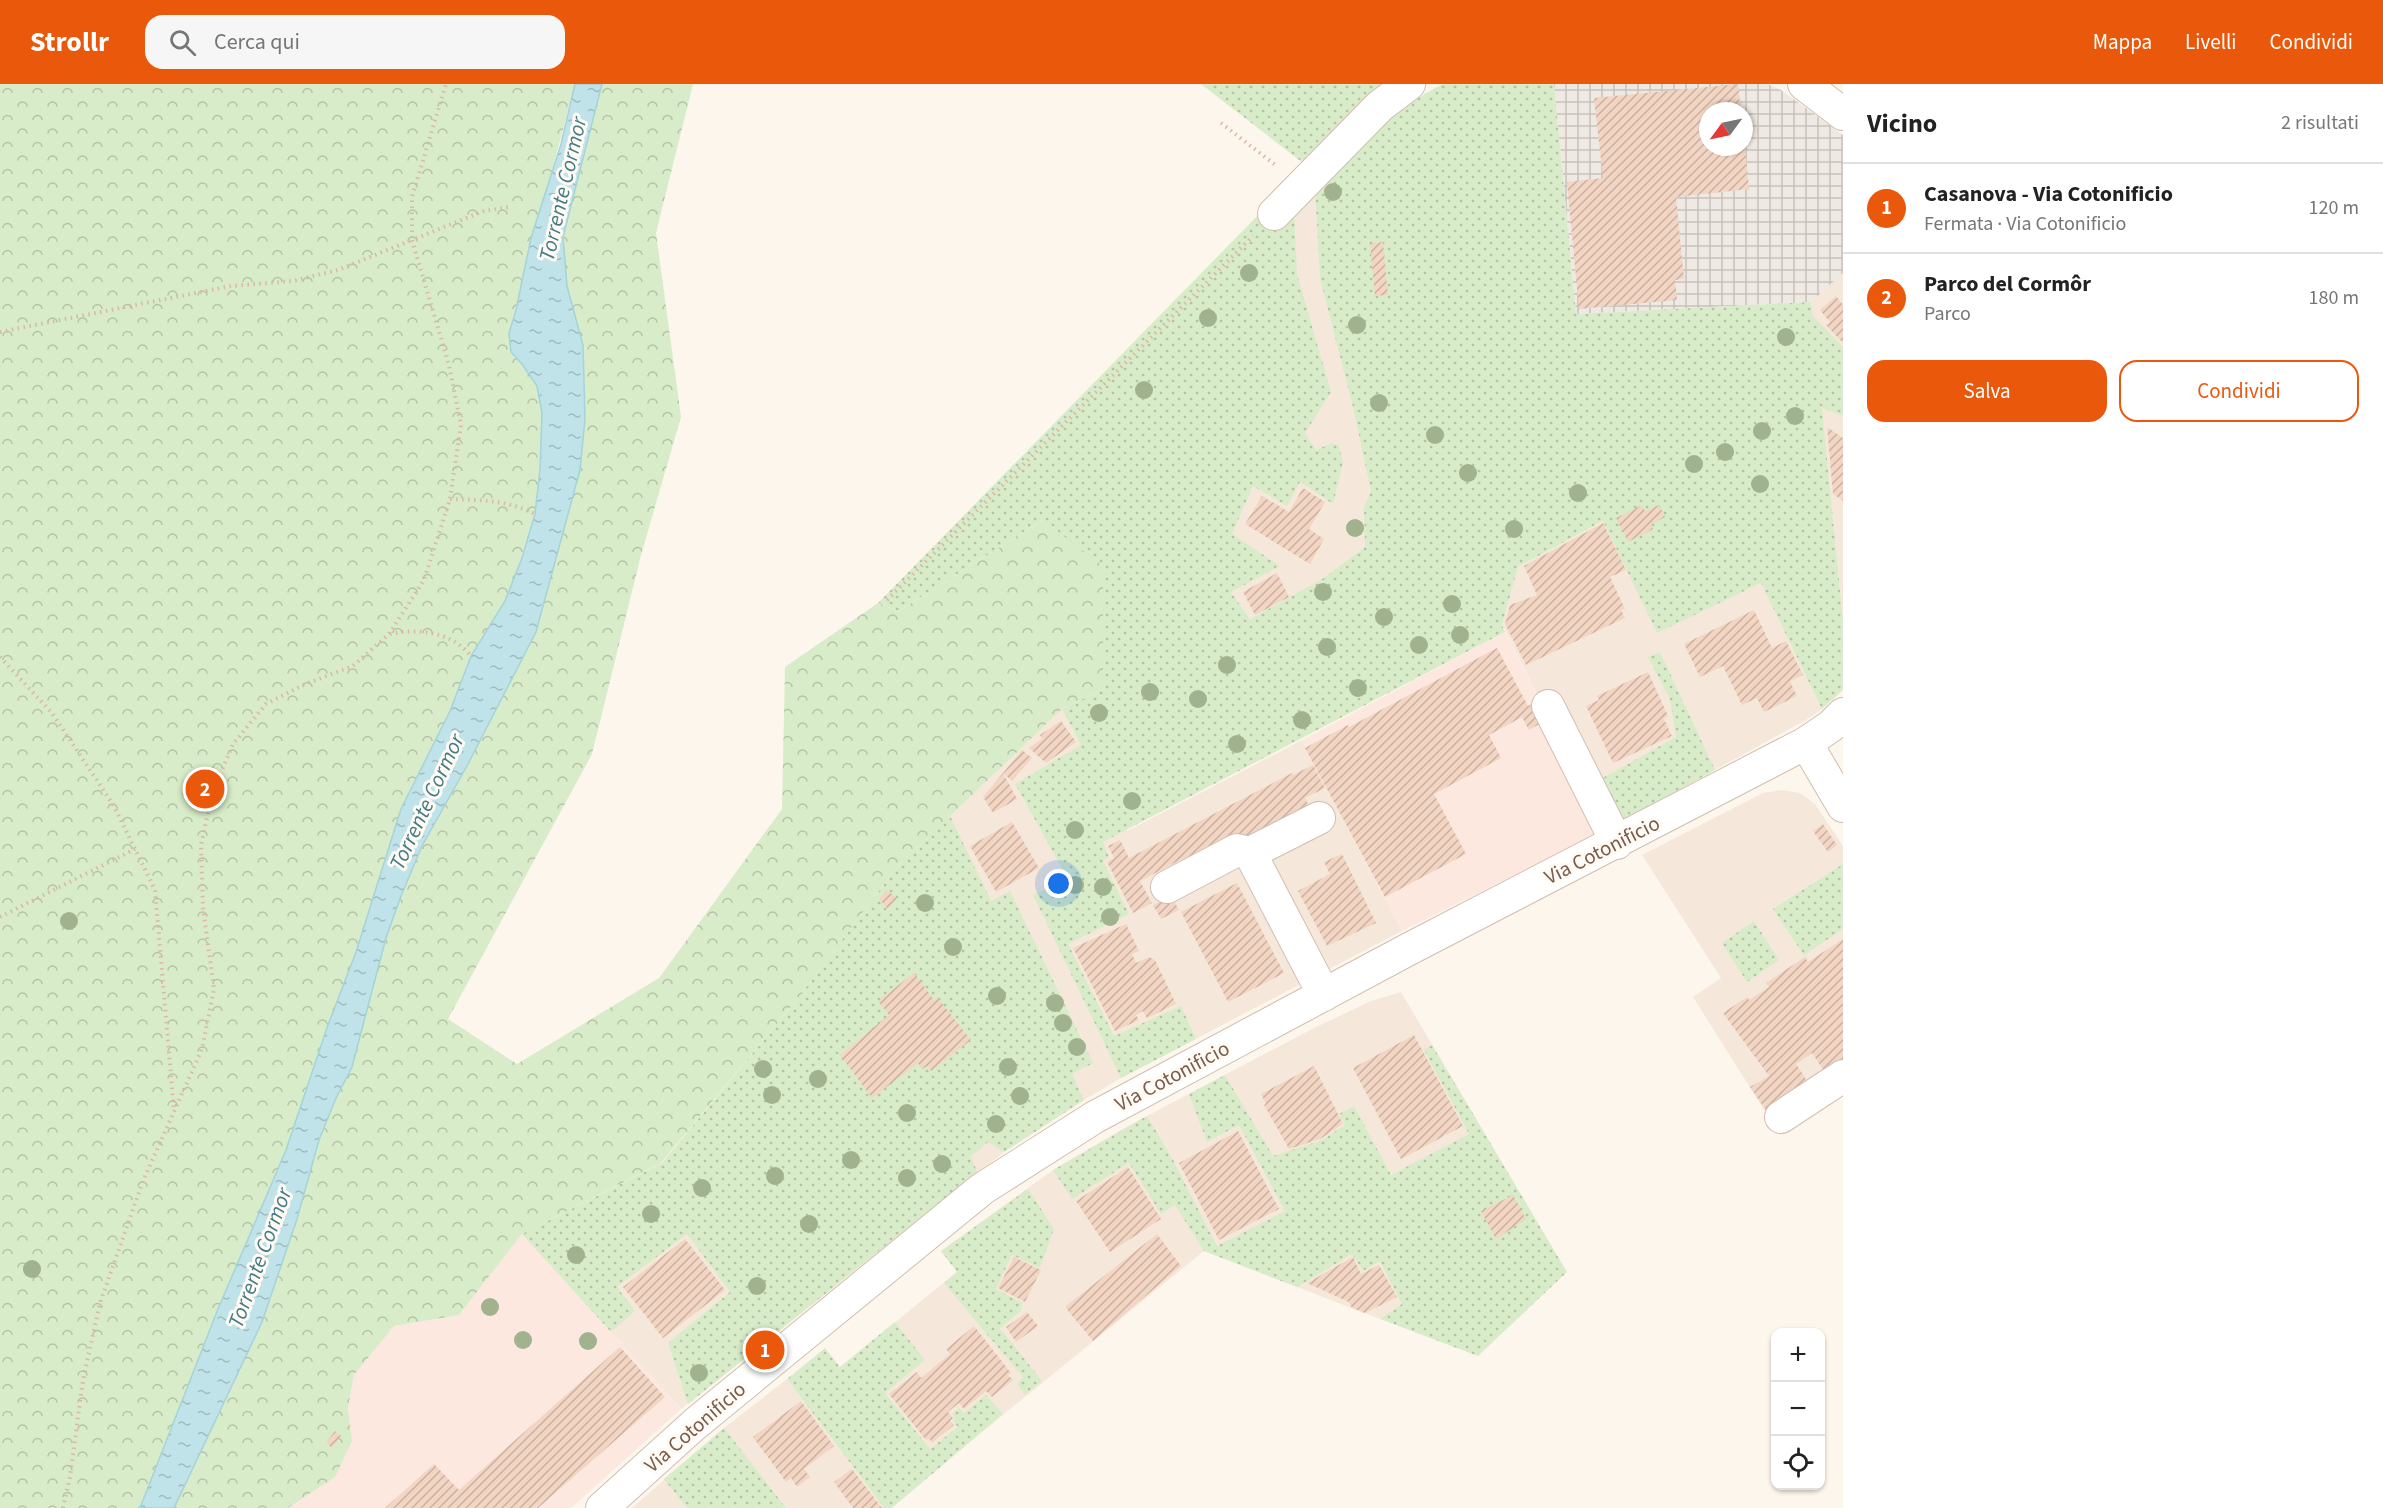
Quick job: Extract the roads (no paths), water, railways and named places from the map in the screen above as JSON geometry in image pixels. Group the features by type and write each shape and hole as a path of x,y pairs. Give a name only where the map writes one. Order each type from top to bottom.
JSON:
{"street":[{"path":"1275,214 1380,106 1409,84"},
{"path":"1804,84 1843,114"},
{"path":"1548,706 1617,843"},
{"name":"Via Cotonificio","path":"602,1508 695,1424 982,1189 1095,1117 1806,743 1831,726 1843,714"},
{"path":"1806,743 1843,806"},
{"path":"1167,887 1237,850 1250,853 1320,818"},
{"path":"1250,853 1324,995"},
{"path":"1781,1117 1843,1076"}],"water":[{"name":"Torrente Cormor","path":"575,84 602,84 563,237 567,286 583,345 585,419 580,470 536,632 468,764 422,846 401,896 386,938 352,1067 336,1098 319,1140 297,1219 262,1322 174,1508 140,1508 218,1309 286,1150 328,1025 356,952 401,809 450,711 471,656 505,601 522,558 535,514 540,469 542,413 537,386 511,352 509,333 531,238 561,144"}],"place":[{"name":"Parco del Cormôr","path":"205,789"},
{"name":"Casanova - Via Cotonificio","path":"765,1350"}]}
